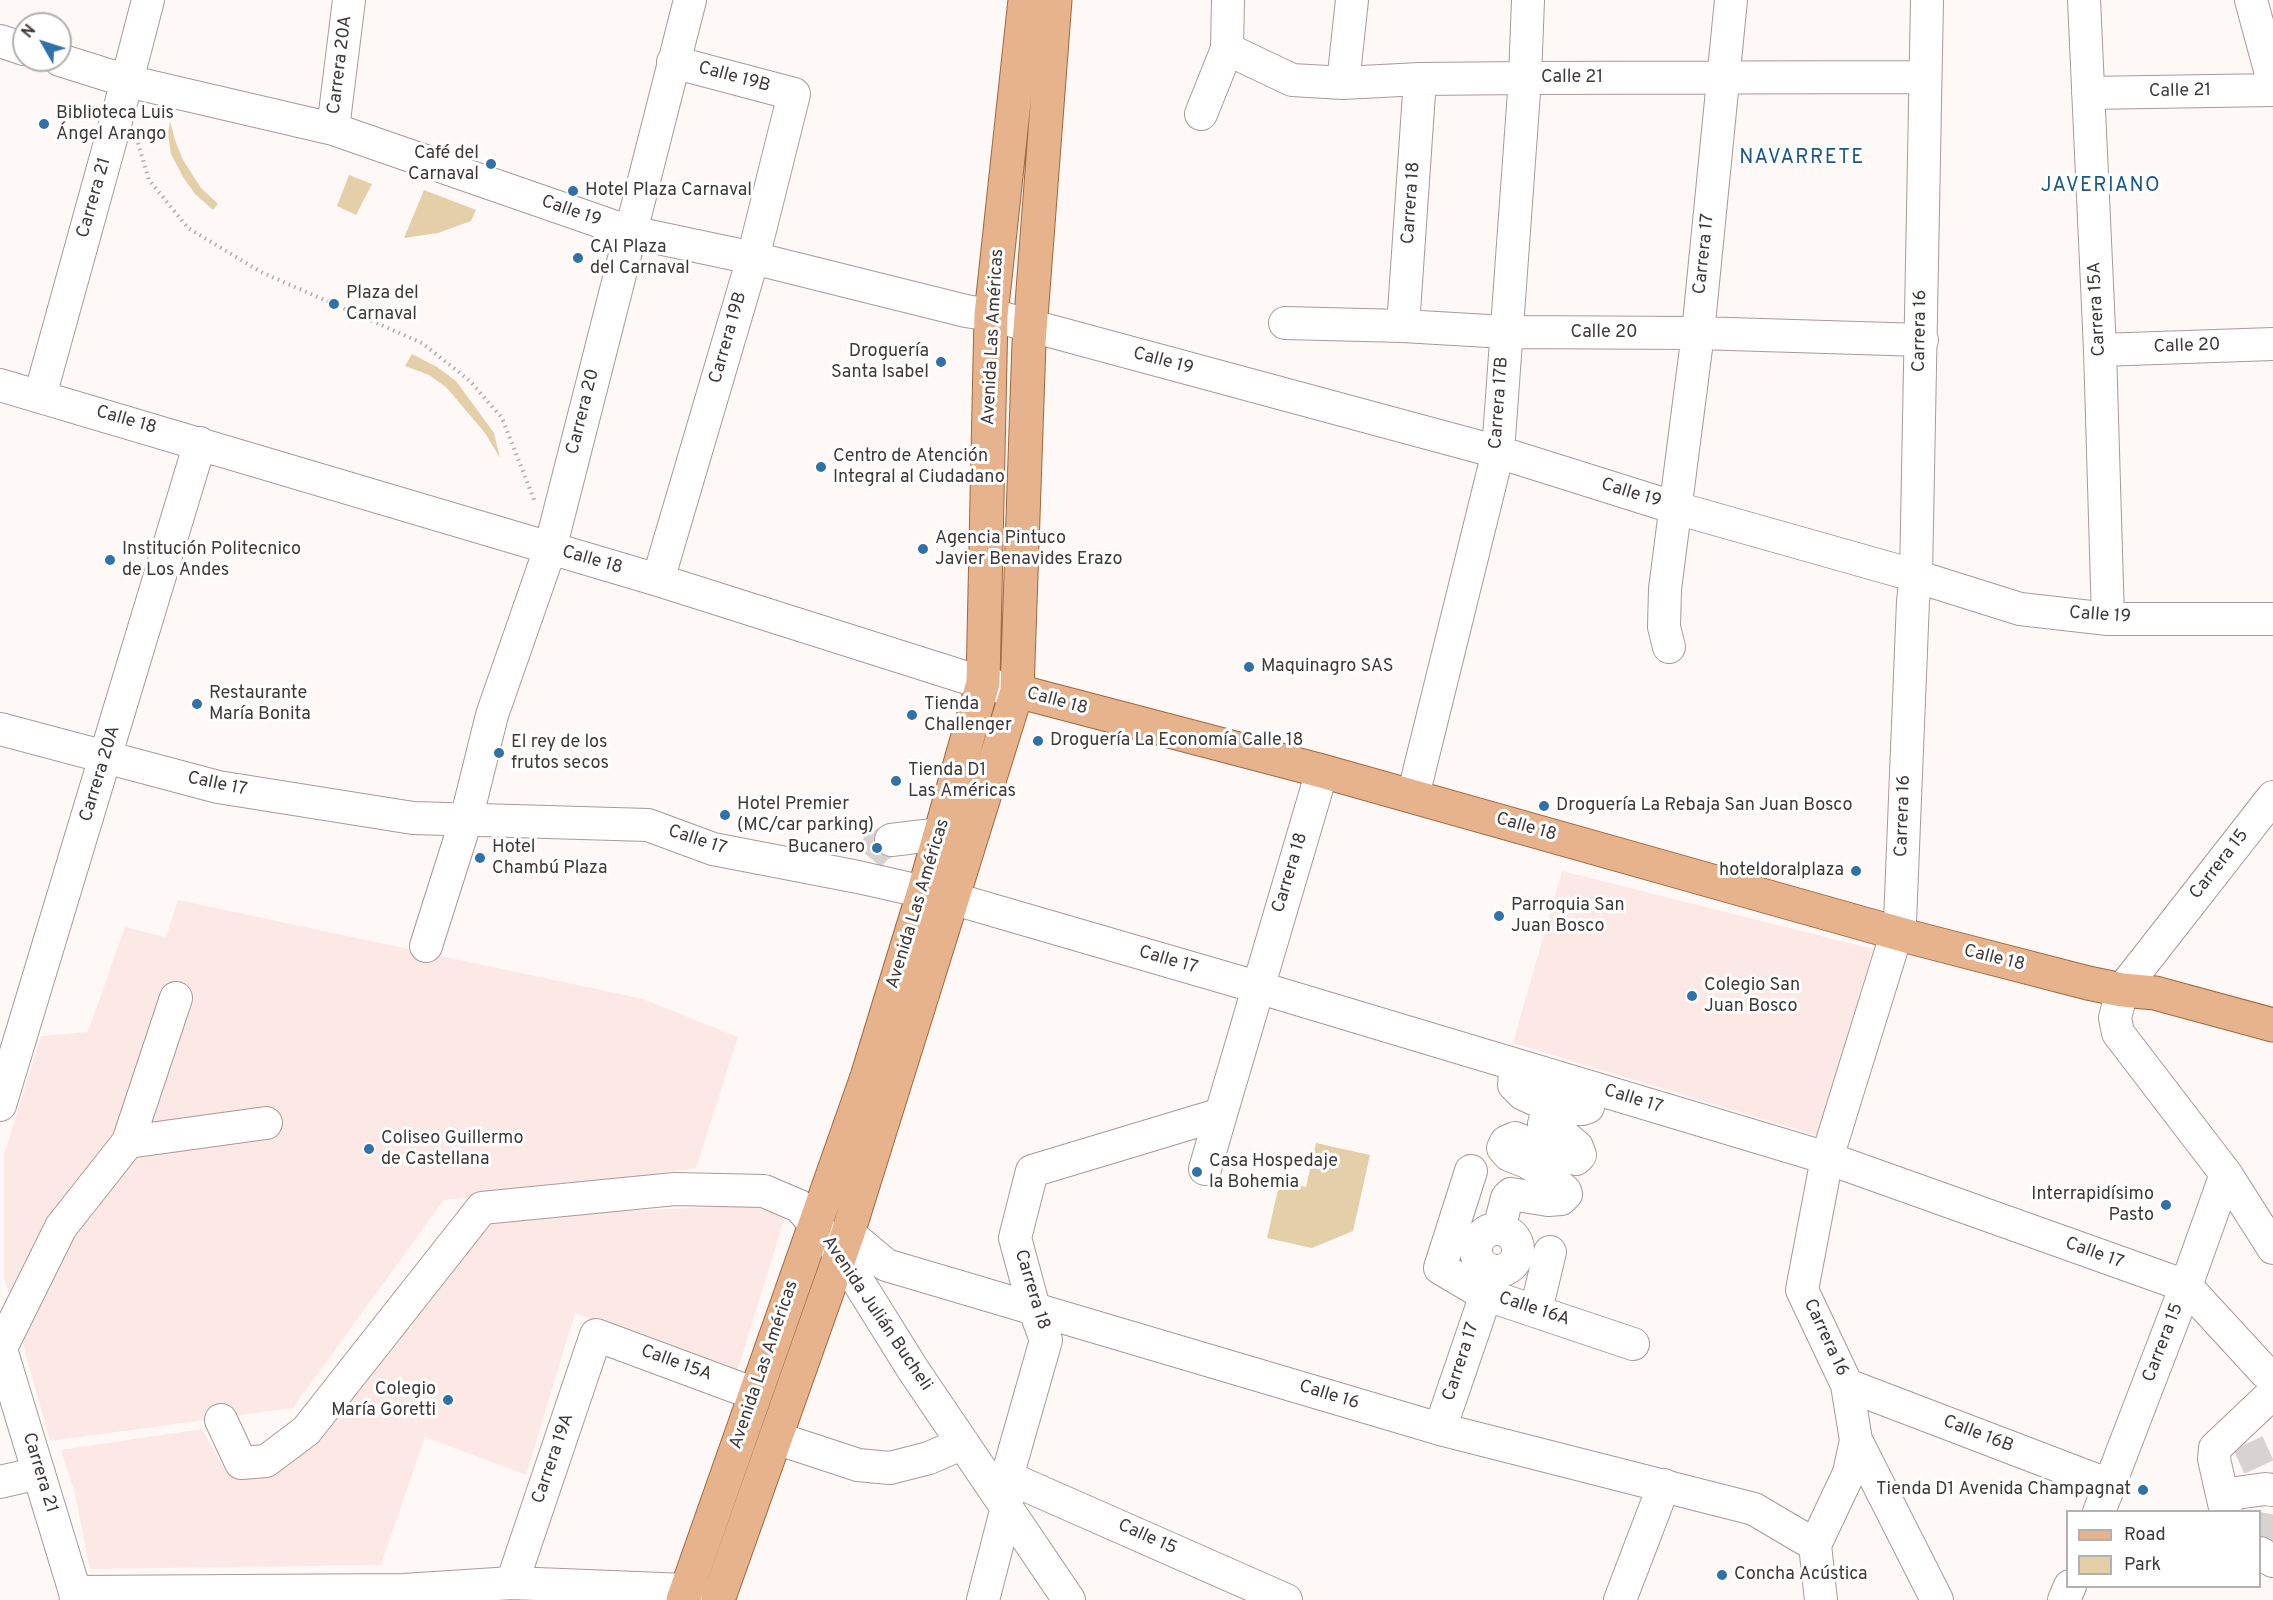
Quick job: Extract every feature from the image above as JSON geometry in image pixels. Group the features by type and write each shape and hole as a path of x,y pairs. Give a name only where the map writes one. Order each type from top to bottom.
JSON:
{"main road":[{"name":"Avenida Las Américas","path":"718,1600 844,1244 938,895 941,834 983,683 991,315 1024,0"},
{"name":"Avenida Las Américas","path":"692,1597 811,1212 867,1077 1017,692 1031,326 1055,0"},
{"name":"Calle 18","path":"1017,692 1322,771 2067,978 2122,990 2155,993 2273,1025"}],"street":[{"name":"Carrera 21","path":"40,396 148,0"},
{"name":"Carrera 20A","path":"333,129 349,0"},
{"name":"Carrera 20","path":"426,946 466,820 492,716 550,549 690,0"},
{"path":"1201,114 1227,49 1228,0"},
{"path":"1343,82 1352,0"},
{"name":"Carrera 17B","path":"1413,796 1498,452 1525,78 1528,0"},
{"name":"Carrera 17","path":"1669,647 1664,627 1665,589 1698,333 1731,0"},
{"name":"Carrera 16","path":"1815,1545 1849,1473 1856,1440 1847,1385 1802,1290 1827,1158 1898,932 1912,613 1916,577 1927,0"},
{"name":"Carrera 15A","path":"2084,0 2100,350 2108,619"},
{"path":"2251,0 2273,81"},
{"name":"Calle 21","path":"1227,49 1292,80 1343,82 1525,78 1924,77"},
{"name":"Calle 19B","path":"673,62 794,94"},
{"name":"Calle 19","path":"72,64 127,81 333,129 630,232 753,258 966,311 991,315 1498,452 1676,508 2020,609 2108,619 2273,619"},
{"name":"Carrera 18","path":"1403,326 1420,79"},
{"name":"Calle 21","path":"2088,93 2273,90"},
{"name":"Carrera 19B","path":"658,580 753,258 794,94"},
{"name":"Calle 20","path":"1286,323 1403,326 1505,332 1698,333 1922,340"},
{"name":"Calle 20","path":"2100,350 2273,344"},
{"name":"Calle 18","path":"0,385 658,580 1017,692"},
{"name":"Carrera 20A","path":"0,1104 200,443"},
{"name":"Calle 17","path":"0,729 218,787 412,818 648,825 713,849 873,858 938,895 1257,987 1827,1158 2186,1287 2271,1384"},
{"name":"Carrera 18","path":"1205,1169 1322,771"},
{"name":"Carrera 15","path":"2122,990 2273,797"},
{"path":"873,858 941,834"},
{"path":"2122,990 2115,1018 2118,1033 2226,1174 2273,1248"},
{"path":"0,1347 61,1227 128,1142 176,998"},
{"path":"1516,1065 1514,1085 1523,1094 1550,1104 1582,1109 1588,1107 1594,1088"},
{"path":"1489,1283 1510,1267 1518,1252 1513,1237 1499,1229 1507,1198 1511,1194 1548,1200 1561,1199 1566,1194 1540,1170 1509,1155 1503,1148 1506,1142 1515,1138 1568,1157 1576,1159 1580,1155 1577,1147 1563,1135 1544,1124 1550,1104"},
{"name":"Carrera 18","path":"983,1600 1007,1492 1046,1340 1034,1308 1015,1238 1032,1171 1221,1114"},
{"path":"128,1142 266,1123"},
{"name":"Calle 16A","path":"1471,1171 1440,1268 1489,1283 1536,1310 1633,1344"},
{"name":"Carrera 15","path":"2104,1498 2186,1287 2226,1174"},
{"path":"221,1420 241,1463 266,1461 306,1431 482,1208 675,1189 764,1191 811,1212"},
{"name":"Avenida Julián Bucheli","path":"811,1212 844,1244 1007,1492 1069,1600"},
{"name":"Avenida Julián Bucheli","path":"844,1244 912,1368 963,1443 1007,1492 1088,1600"},
{"name":"Calle 16","path":"844,1244 886,1264 1440,1429 1754,1509 1815,1545"},
{"path":"1536,1310 1550,1252"},
{"name":"Carrera 17","path":"1440,1429 1489,1283"},
{"name":"Calle 15A","path":"596,1335 755,1394"},
{"name":"Carrera 19A","path":"512,1583 596,1335"},
{"name":"Carrera 21","path":"0,1347 76,1596"},
{"path":"2258,1488 2271,1384"},
{"name":"Calle 16B","path":"1847,1385 2104,1498"},
{"path":"776,1438 858,1465 890,1468 929,1458 963,1443"},
{"path":"1856,1440 1937,1600"},
{"path":"2216,1448 2258,1488 2224,1503 2213,1454 2216,1448"},
{"path":"0,1482 39,1473"},
{"path":"1620,1600 1664,1485"},
{"name":"Calle 15","path":"1007,1492 1286,1600"},
{"path":"1815,1545 1821,1600"},
{"path":"76,1596 403,1595 512,1583 692,1597"}],"path":[{"path":"137,140 149,180 188,228 261,272 422,344 470,381 502,418 550,549"}],"shaded area":[{"name":"Colegio San Juan Bosco","path":"1562,871 1873,949 1818,1136 1513,1043"},
{"path":"178,900 643,999 738,1037 696,1168 585,1185 444,1200 293,1408 50,1441 4,1276 4,1155 41,1036 88,1032 125,927 166,937"},
{"name":"Colegio María Goretti","path":"789,1204 737,1372 575,1313 526,1475 425,1437 381,1565 90,1569 75,1494 61,1450 202,1429 226,1472 268,1478 320,1435 495,1216"}],"green space":[{"path":"170,121 183,160 201,188 218,204 213,210 195,194 171,154 168,134"},
{"path":"349,175 372,184 356,215 337,206"},
{"path":"424,190 476,210 471,221 438,233 404,238"},
{"path":"412,354 437,367 456,381 494,433 500,458 485,433 446,387 429,375 405,366"},
{"path":"1316,1143 1370,1155 1353,1231 1312,1248 1267,1238 1280,1181 1306,1187"}],"tunnel":[{"path":"869,857 877,847 891,840"},
{"path":"2248,1443 2259,1467"},
{"path":"2261,1533 2265,1513"}],"place":[{"name":"Biblioteca Luis Ángel Arango","path":"44,124"},
{"name":"Café del Carnaval","path":"491,164"},
{"name":"Hotel Plaza Carnaval","path":"573,191"},
{"name":"CAI Plaza del Carnaval","path":"578,258"},
{"name":"Plaza del Carnaval","path":"334,304"},
{"name":"Droguería Santa Isabel","path":"941,362"},
{"name":"Centro de Atención Integral al Ciudadano","path":"821,467"},
{"name":"Agencia Pintuco Javier Benavides Erazo","path":"923,549"},
{"name":"Institución Politecnico de Los Andes","path":"110,560"},
{"name":"Maquinagro SAS","path":"1249,667"},
{"name":"Restaurante María Bonita","path":"197,704"},
{"name":"Tienda Challenger","path":"912,715"},
{"name":"Droguería La Economía Calle 18","path":"1038,741"},
{"name":"El rey de los frutos secos","path":"499,753"},
{"name":"Tienda D1 Las Américas","path":"896,781"},
{"name":"Droguería La Rebaja San Juan Bosco","path":"1544,806"},
{"name":"Hotel Premier (MC/car parking)","path":"725,815"},
{"name":"Bucanero","path":"877,848"},
{"name":"Hotel Chambú Plaza","path":"480,858"},
{"name":"hoteldoralplaza","path":"1856,871"},
{"name":"Parroquia San Juan Bosco","path":"1499,916"},
{"name":"Colegio San Juan Bosco","path":"1692,996"},
{"name":"Coliseo Guillermo de Castellana","path":"369,1149"},
{"name":"Casa Hospedaje la Bohemia","path":"1197,1172"},
{"name":"Interrapidísimo Pasto","path":"2166,1205"},
{"name":"Colegio María Goretti","path":"448,1400"},
{"name":"Tienda D1 Avenida Champagnat","path":"2143,1490"},
{"name":"Concha Acústica","path":"1722,1575"}],"district":[{"name":"NAVARRETE","path":"1802,159"},
{"name":"JAVERIANO","path":"2101,187"}]}
